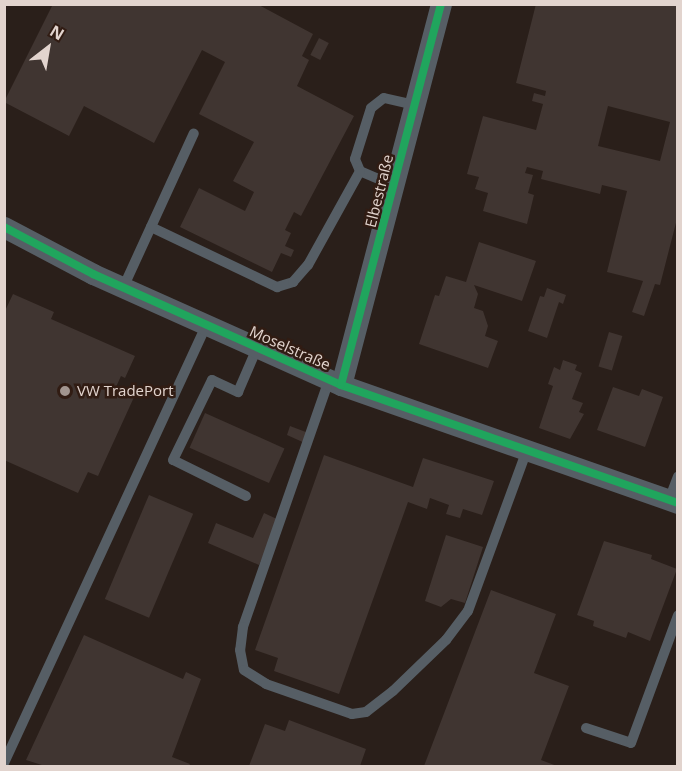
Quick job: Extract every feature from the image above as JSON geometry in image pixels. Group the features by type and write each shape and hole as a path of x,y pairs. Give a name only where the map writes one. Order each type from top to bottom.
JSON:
{"street":[{"name":"Elbestraße","path":"335,382 394,186 441,4"},
{"name":"Moselstraße","path":"7,234 206,326 335,382 673,501"}],"lane":[{"path":"394,186 360,171 355,159 371,108 384,98 414,105"},
{"path":"123,288 194,133"},
{"path":"151,227 278,286 293,282 308,265 360,171"},
{"path":"4,763 206,326"},
{"path":"246,496 173,460 212,380 238,392 257,348"},
{"path":"335,382 243,627 240,650 244,670 266,684 351,714 366,712 393,690 446,640 468,611 527,450"},
{"path":"673,501 678,477"},
{"path":"586,729 631,743 678,615"}],"building":[{"path":"53,4 257,4 313,34 302,56 309,60 297,86 354,116 301,216 294,212 285,230 291,233 285,246 294,250 291,257 281,253 272,272 180,227 199,188 245,211 254,192 233,181 254,142 199,114 225,62 202,50 154,143 84,106 69,136 4,102"},
{"path":"536,4 678,4 678,215 660,285 655,284 644,316 632,312 643,281 607,272 627,191 602,185 600,194 541,179 543,171 527,167 525,173 533,175 528,193 534,195 527,224 483,211 488,193 475,189 479,177 467,174 483,116 536,130 543,104 532,101 534,93 545,96 546,91 516,83","holes":["608,106 670,122 660,161 598,146"]},
{"path":"319,38 329,43 320,60 310,55"},
{"path":"479,242 536,261 522,301 474,285 478,294 474,308 483,311 488,326 485,336 498,341 488,368 419,344 435,295 439,296 446,276 466,282"},
{"path":"547,288 566,295 563,304 559,302 547,338 528,331 540,296 544,297"},
{"name":"VW TradePort","path":"13,294 54,312 51,319 135,356 125,378 121,376 116,387 135,395 98,476 88,472 78,493 4,460 4,313"},
{"path":"609,332 622,336 612,371 598,366"},
{"path":"563,360 577,365 575,370 582,373 572,399 583,403 579,412 584,414 570,439 539,428 553,386 548,384 554,367 560,370"},
{"path":"613,387 639,396 642,389 663,397 645,447 597,430"},
{"path":"205,413 284,448 269,483 190,448"},
{"path":"290,426 311,434 307,444 287,435"},
{"path":"324,455 413,487 423,458 494,481 482,515 463,509 460,518 446,514 449,505 430,498 427,509 408,502 339,694 274,671 278,658 255,650"},
{"path":"149,495 193,514 149,618 105,599"},
{"path":"264,513 279,520 259,565 208,543 216,523 253,538"},
{"path":"446,535 483,547 465,603 451,599 441,607 425,601"},
{"path":"604,541 652,555 651,559 677,569 650,641 628,632 626,638 593,626 594,621 577,615"},
{"path":"491,590 556,614 534,673 569,686 541,760 557,766 424,766"},
{"path":"84,635 183,679 186,672 201,679 172,757 190,764 189,766 45,766 26,760"},
{"path":"289,720 366,749 360,766 249,766 265,724 285,731"}],"cycle path":[{"path":"341,385 441,4"},
{"path":"4,227 93,274 341,385 678,503"}],"place":[{"name":"VW TradePort","path":"65,391"}]}
